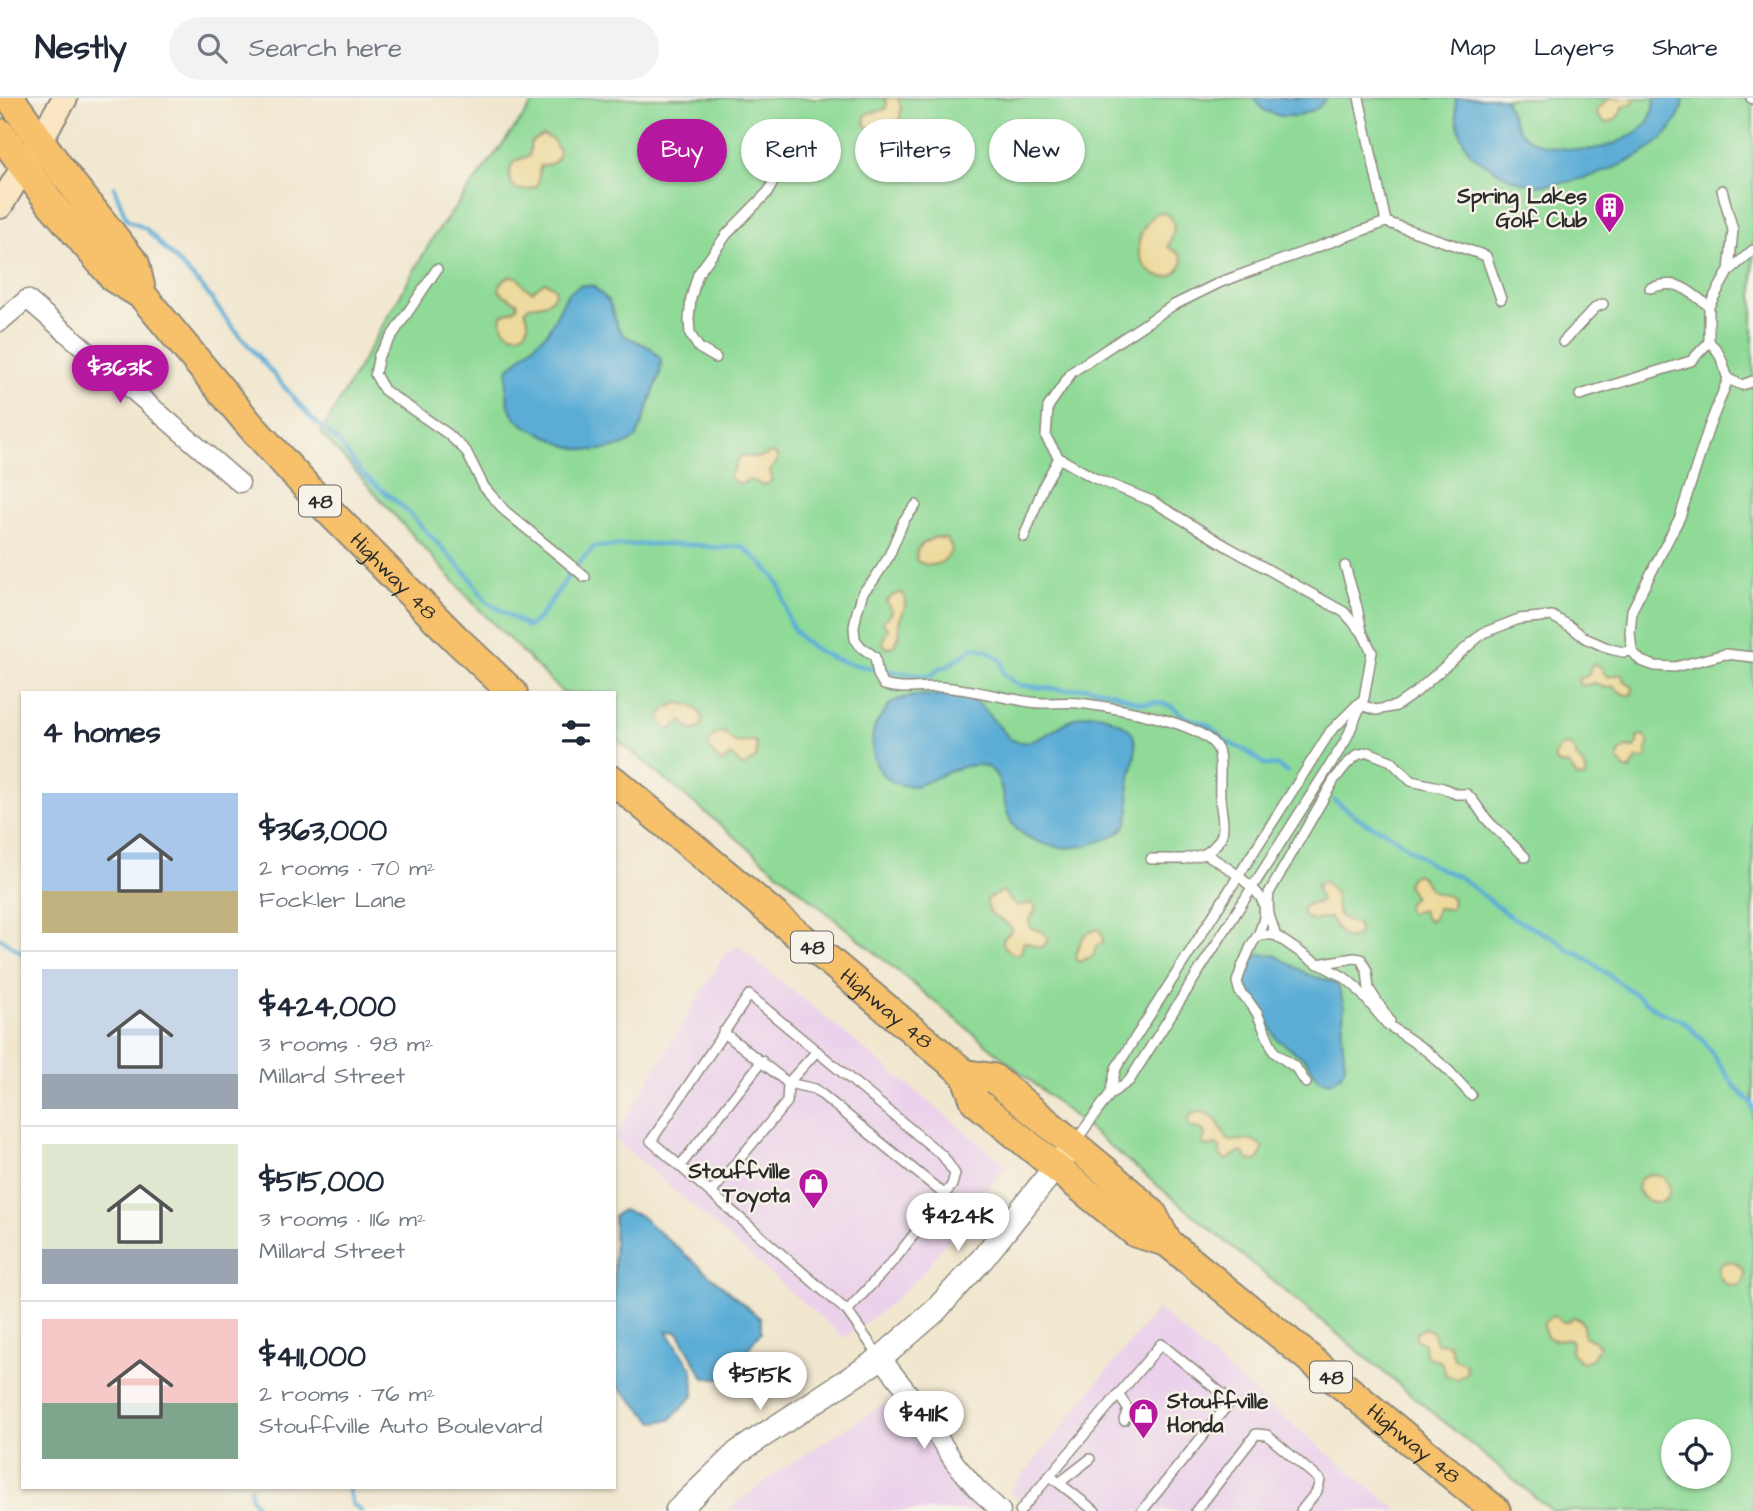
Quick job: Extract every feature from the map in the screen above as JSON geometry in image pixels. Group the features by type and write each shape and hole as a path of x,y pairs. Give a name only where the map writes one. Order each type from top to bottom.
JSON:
{"main road":[{"path":"0,206 65,98"},
{"path":"2,142 20,103"},
{"name":"Highway 48","path":"20,103 40,140 61,170 135,264 142,295"},
{"name":"Highway 48","path":"2,142 115,279 142,295 250,425 323,505 511,691"},
{"name":"Highway 48","path":"616,783 965,1074 975,1101 1064,1155 1136,1233 1167,1242 1496,1511"}],"street":[{"path":"0,322 27,299 240,482"},
{"path":"677,1511 738,1452 881,1358 935,1311 982,1258 1064,1155"},
{"path":"881,1358 910,1395 955,1464 1001,1511"}],"lane":[{"path":"1359,98 1387,222"},
{"path":"716,358 699,348 690,334 691,298 698,274 727,234 768,192 773,182"},
{"path":"1722,190 1733,230 1729,271"},
{"path":"1362,632 1344,612 1152,501 1094,478 1059,458 1046,437 1048,407 1072,372 1172,306 1221,282 1387,222 1486,256 1501,299"},
{"path":"1580,395 1690,361 1709,342 1709,306 1729,271 1753,250"},
{"path":"437,269 379,355 375,374 378,383 384,390 448,434 466,451 484,487 505,511 584,576"},
{"path":"1650,288 1677,283 1709,306"},
{"path":"1563,342 1596,307 1603,304"},
{"path":"1709,342 1720,354 1728,379 1709,427 1680,517 1632,610 1630,633 1633,651 1641,661 1655,666 1675,667 1725,653 1753,657"},
{"path":"1728,379 1742,386 1753,381"},
{"path":"1024,537 1044,485 1059,458"},
{"path":"916,505 904,520 888,558 863,592 854,627 855,639 875,657 884,685 983,692 1033,703 1077,703 1164,718 1191,728 1218,750 1222,838 1217,846 1205,854 1184,859 1151,859"},
{"path":"1064,1155 1110,1094 1129,1081 1346,740 1362,701 1372,652 1362,632 1345,566"},
{"path":"1362,701 1376,710 1396,706 1416,692 1483,633 1519,619 1552,616 1585,638 1610,649 1633,651"},
{"path":"1110,1094 1116,1068 1330,732 1362,701"},
{"path":"1275,935 1267,904 1269,893 1335,780 1357,754 1368,751 1391,761 1411,780 1456,794 1467,794 1478,804 1493,827 1525,858"},
{"path":"1205,854 1221,862 1253,887 1262,899 1265,917 1237,982 1240,993 1257,1013 1274,1052 1296,1068 1306,1083"},
{"path":"1258,935 1275,935 1343,977 1356,987 1377,1014 1428,1052 1471,1095"},
{"path":"1318,964 1361,959 1367,971 1369,989 1394,1029"},
{"path":"847,1311 895,1259 945,1195 952,1185 954,1174 943,1156 749,995 651,1141 847,1311 881,1358"},
{"path":"723,1032 789,1083 815,1089 945,1195"},
{"path":"711,1193 787,1102 789,1083 817,1051"},
{"path":"680,1166 762,1061"},
{"path":"1020,1511 1161,1344 1231,1401 1142,1511"},
{"path":"1118,1394 1128,1409 1124,1420"},
{"path":"1196,1511 1256,1434 1267,1435 1320,1480 1317,1491 1301,1511"},
{"path":"1059,1483 1090,1459"},
{"path":"1050,1476 1095,1511"}],"shaded area":[{"path":"738,946 1006,1165 919,1277 884,1309 844,1338 616,1140 616,1135 724,955"},
{"path":"1157,1309 1260,1398 1399,1511 1033,1511 1009,1492"},
{"path":"897,1396 958,1486 979,1506 975,1511 726,1511 782,1469"}],"green space":[{"name":"Spring Lakes Golf Club","path":"537,98 1753,98 1753,1511 1552,1511 616,739 616,691 561,691 476,606 321,433 434,236"}],"sand":[{"path":"884,98 898,98 901,107 900,119 865,119 867,114 885,109 887,104"},
{"path":"1609,98 1635,98 1633,103 1624,106 1617,118 1605,123 1598,116 1597,110"},
{"path":"543,135 552,139 559,150 556,161 540,166 537,186 523,190 514,187 510,178 512,164 529,156 531,142"},
{"path":"1158,212 1173,221 1174,230 1168,247 1180,254 1183,262 1175,273 1165,277 1155,275 1146,267 1140,256 1139,242 1144,227"},
{"path":"510,276 517,277 532,291 545,282 556,290 549,301 529,306 525,310 527,328 517,335 505,330 502,324 502,315 518,305 499,289 502,281"},
{"path":"770,453 778,457 770,470 772,480 768,484 761,485 751,480 741,484 732,480 730,474 740,456 758,458"},
{"path":"935,537 947,539 952,548 950,554 932,565 916,560 917,550"},
{"path":"901,592 905,597 905,608 899,622 900,634 895,645 887,648 882,642 888,628 883,621 892,610 886,602"},
{"path":"1595,664 1601,667 1607,677 1622,674 1624,680 1633,687 1632,694 1624,694 1612,686 1605,688 1596,683 1580,685 1579,678 1587,676 1591,666"},
{"path":"679,703 691,706 699,712 703,719 700,728 689,729 683,721 669,730 664,727 660,717 668,707"},
{"path":"723,732 735,742 755,741 756,758 743,767 731,755 722,763 713,754 709,742"},
{"path":"1644,735 1649,742 1647,756 1645,759 1637,758 1630,770 1624,768 1618,760 1619,753 1626,747 1634,748 1637,738"},
{"path":"1567,745 1571,746 1585,768 1586,776 1583,778 1577,777 1569,765 1555,761 1558,750"},
{"path":"1416,874 1434,892 1453,899 1450,909 1437,908 1430,921 1422,910 1412,913 1407,910 1407,905 1414,896 1407,884"},
{"path":"1323,881 1334,891 1338,913 1358,925 1359,934 1344,937 1330,918 1314,920 1304,916 1304,907 1321,901 1316,886"},
{"path":"1003,891 1016,906 1032,903 1036,909 1029,921 1031,928 1045,934 1047,943 1044,946 1038,947 1024,942 1017,955 1005,947 1003,939 1012,930 992,914 987,906 987,899"},
{"path":"1098,929 1103,942 1096,946 1093,956 1079,962 1076,956 1082,938"},
{"path":"1197,1112 1214,1118 1229,1141 1252,1140 1259,1144 1263,1149 1259,1159 1248,1160 1239,1152 1225,1160 1220,1155 1220,1147 1204,1145 1204,1132 1188,1124 1189,1116"},
{"path":"1650,1174 1666,1180 1670,1190 1667,1199 1651,1202 1639,1192 1639,1181"},
{"path":"1731,1261 1743,1271 1744,1278 1740,1285 1727,1284 1721,1279 1719,1267"},
{"path":"1554,1316 1564,1322 1573,1317 1580,1320 1585,1337 1599,1346 1592,1359 1581,1362 1571,1352 1570,1339 1554,1340 1548,1337 1544,1324"},
{"path":"1425,1328 1432,1331 1436,1343 1449,1344 1454,1359 1466,1364 1467,1372 1457,1379 1446,1375 1441,1362 1427,1357 1424,1344 1415,1336"}],"water":[{"path":"1254,98 1326,98 1318,108 1297,116 1280,116 1263,110"},
{"path":"1456,98 1505,98 1515,123 1525,136 1550,147 1582,150 1611,145 1638,131 1649,121 1655,98 1683,98 1678,117 1666,134 1650,149 1607,171 1562,183 1543,185 1512,179 1472,155 1459,127"},
{"path":"581,285 593,286 609,301 623,335 651,348 661,359 660,374 637,437 622,446 604,450 586,450 562,444 528,427 515,417 508,400 508,369 548,332 568,293"},
{"path":"936,695 968,699 979,704 1010,739 1022,742 1033,741 1066,722 1090,714 1105,716 1126,727 1133,735 1135,757 1129,785 1129,816 1125,826 1106,839 1084,846 1051,846 1027,837 1014,826 1000,782 991,770 984,766 963,767 916,786 890,780 878,768 873,752 876,724 894,701"},
{"path":"1260,954 1275,955 1309,975 1338,986 1344,1006 1342,1036 1345,1066 1341,1075 1330,1082 1319,1079 1306,1060 1277,1039 1257,1001 1245,986 1242,976 1250,961"},
{"path":"622,1210 639,1215 761,1319 761,1332 725,1378 704,1378 678,1332 667,1331 693,1370 694,1395 670,1420 654,1422 616,1384 616,1214"}],"waterway":[{"path":"114,187 127,220 146,229 204,289 230,324 312,419 338,441 360,472 403,507 468,575 487,602 528,627 540,617 574,568 594,547 647,544 719,548 741,546 764,565 778,583 789,621 802,639 833,658 871,668 927,676 933,675 939,668 946,667 975,647 988,651 1001,660 1003,673 1018,685 1066,690 1087,687 1115,693 1134,701 1171,706 1185,717 1208,725 1226,742 1245,750 1265,765 1278,766 1287,772"},
{"path":"1335,801 1367,824 1385,831 1432,865 1461,878 1511,917 1559,941 1569,951 1577,952 1660,1012 1682,1020 1704,1041 1735,1087 1752,1103 1753,1109"},
{"path":"0,938 21,953"},
{"path":"250,1489 251,1497 259,1511"},
{"path":"348,1489 352,1504 361,1511"}],"place":[{"name":"Spring Lakes Golf Club","path":"1610,235"},
{"name":"Stouffville Toyota","path":"813,1210"},
{"name":"Stouffville Honda","path":"1144,1440"}]}
